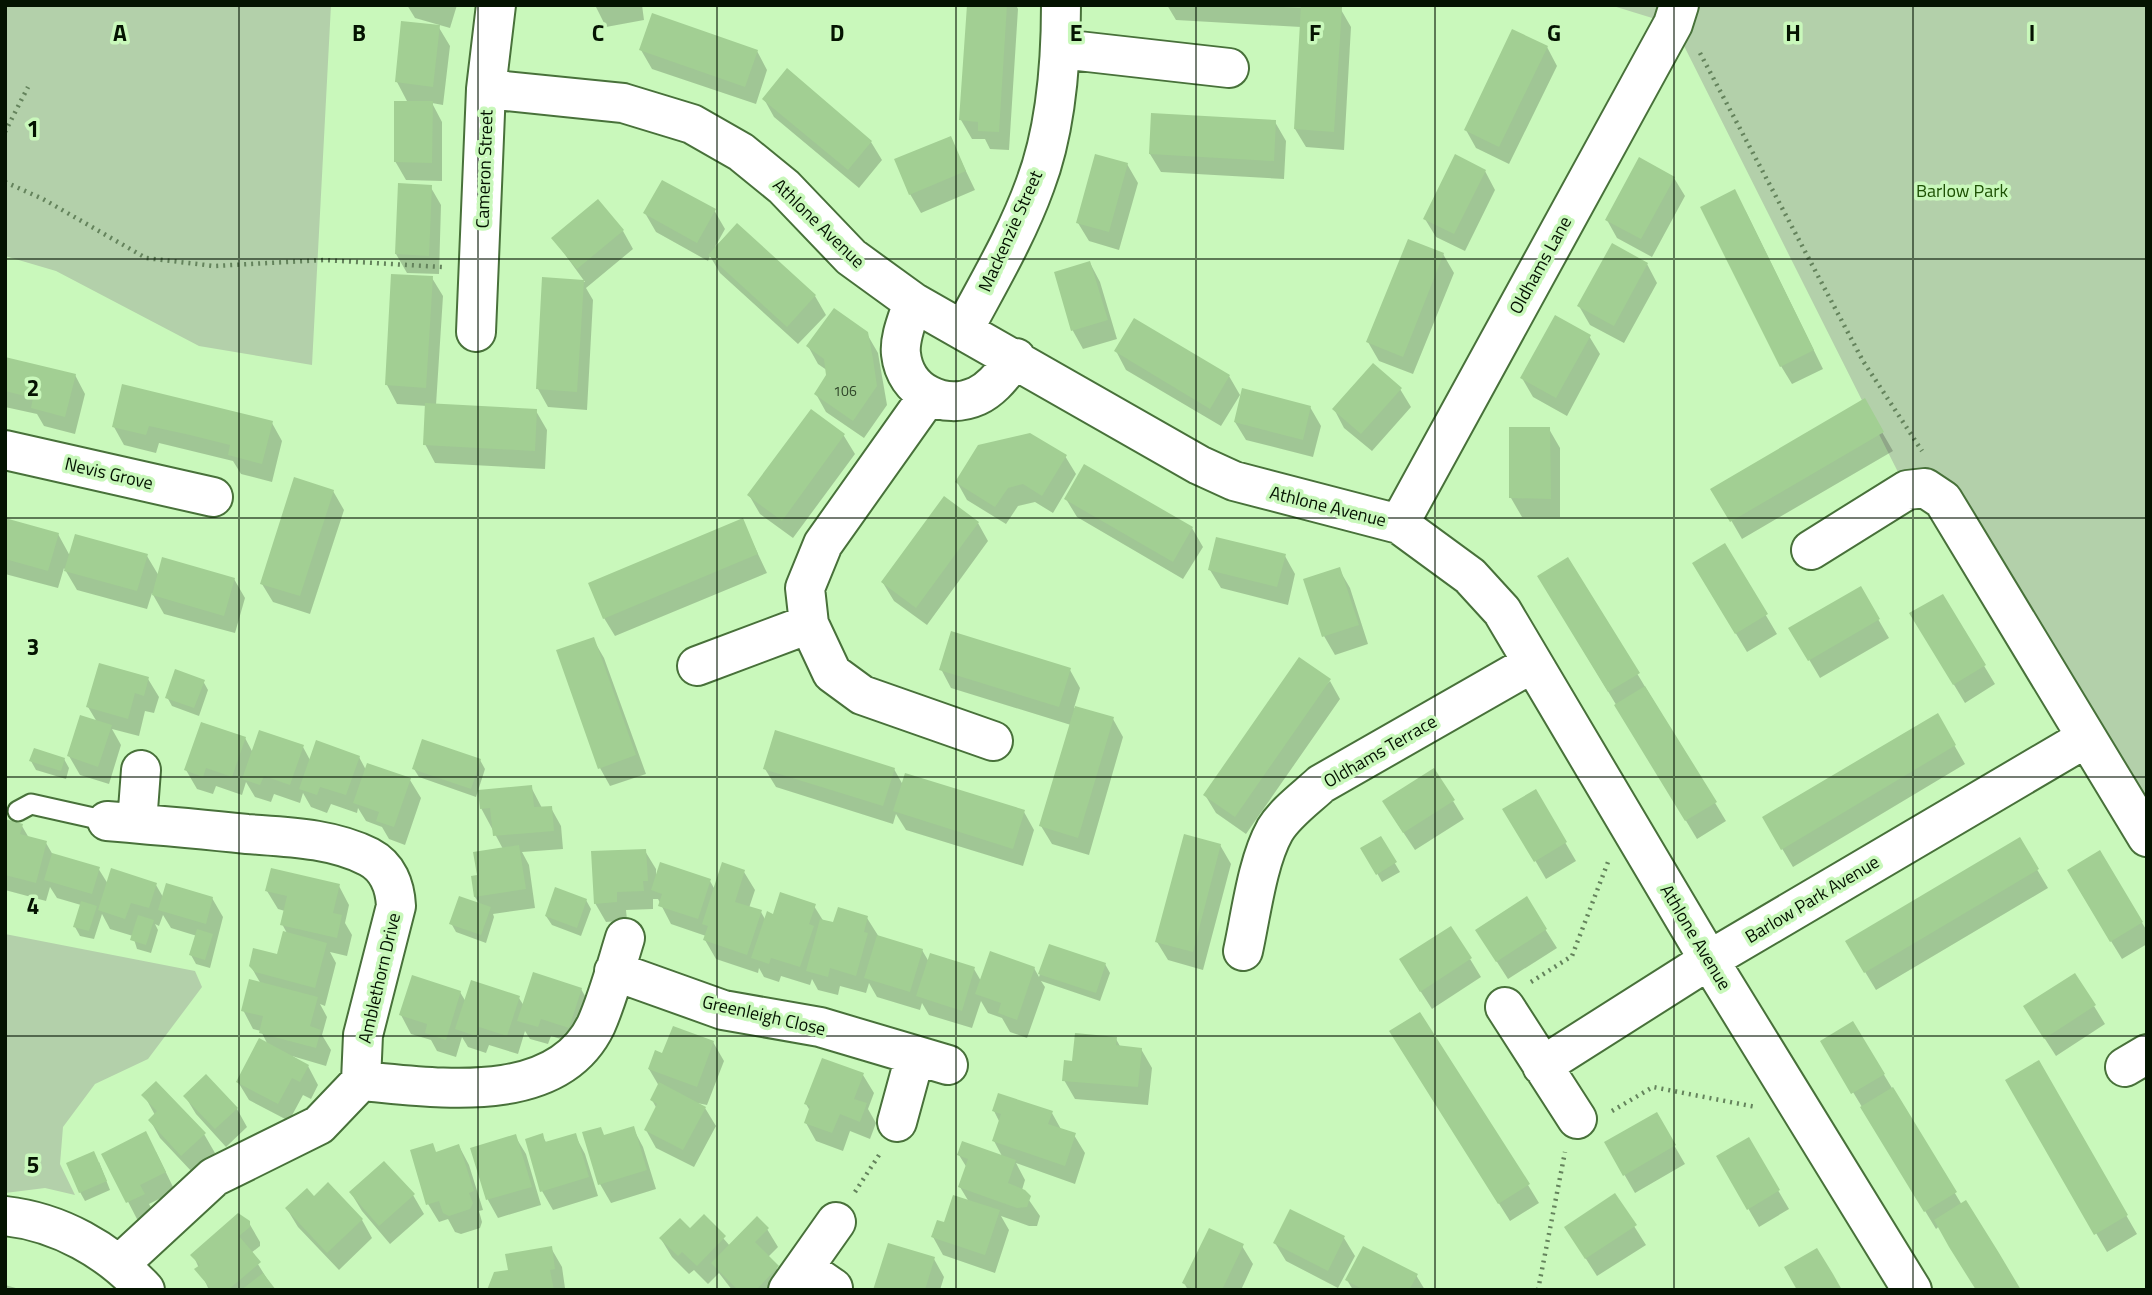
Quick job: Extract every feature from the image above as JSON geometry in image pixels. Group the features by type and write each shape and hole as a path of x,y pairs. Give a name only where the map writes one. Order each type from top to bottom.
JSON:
{"street":[{"name":"Cameron Street","path":"476,332 481,270 486,89 496,5"},
{"name":"Mackenzie Street","path":"964,329 1036,184 1052,118 1061,48 1061,5"},
{"name":"Oldhams Lane","path":"1399,524 1677,11"},
{"path":"1061,48 1229,68"},
{"name":"Athlone Avenue","path":"486,89 623,103 692,124 741,152 785,187 851,257 912,302 1016,358 1199,465 1234,481 1399,524 1470,576 1502,611 1709,960 1912,1290"},
{"path":"912,302 901,353 915,386 928,396 944,402 977,396 992,386 1016,358"},
{"path":"928,396 823,544 805,588 809,624 832,673 862,695 993,741"},
{"name":"Nevis Grove","path":"5,450 213,497"},
{"path":"1811,550 1907,490 1925,488 1943,500 2147,837"},
{"path":"697,666 809,624"},
{"name":"Oldhams Terrace","path":"1243,951 1266,852 1276,829 1296,806 1321,784 1531,664"},
{"name":"Barlow Park Avenue","path":"1542,1066 1709,960 2086,738"},
{"path":"122,822 141,770"},
{"name":"Amblethorn Drive","path":"122,822 307,839 348,848 371,858 385,870 395,888 396,906 363,1035 361,1081"},
{"name":"Greenleigh Close","path":"361,1081 465,1090 522,1082 550,1071 574,1054 595,1027 620,955 723,1010 820,1027 932,1060 897,1122"},
{"path":"1505,1007 1580,1124"},
{"path":"5,1216 70,1234 133,1276 214,1177 319,1125 361,1081"},
{"path":"808,1282 836,1222"}],"lane":[{"path":"18,811 31,804 122,822"}],"path":[{"path":"1677,11 1863,361 1930,463 1925,488"},
{"path":"5,132 28,87"},
{"path":"5,182 43,199 146,258 214,266 324,260 481,270"},
{"path":"1505,1007 1501,1001 1572,956 1624,818"},
{"path":"1538,1290 1568,1138 1580,1124 1653,1087 1808,1118"},
{"path":"836,1222 892,1135 897,1122"}],"green space":[{"path":"5,5 331,5 312,365 199,346 56,271 5,256"},
{"path":"1610,5 1667,5 1662,21"},
{"name":"Barlow Park","path":"1679,5 2147,5 2147,837 1943,500 1907,490 1673,24"},
{"path":"5,934 195,971 202,987 148,1059 95,1084 63,1127 60,1164 75,1195 45,1188 5,1193"}],"building":[{"path":"967,5 1007,5 999,132 978,131 978,122 959,120"},
{"path":"1301,5 1342,7 1334,132 1294,129"},
{"path":"652,13 758,50 745,87 639,50"},
{"path":"401,21 440,25 433,87 395,82"},
{"path":"1512,29 1548,46 1499,147 1464,130"},
{"path":"787,68 872,141 848,170 762,99"},
{"path":"394,101 433,101 432,163 394,162"},
{"path":"1151,113 1276,120 1274,161 1149,154"},
{"path":"951,136 966,171 909,195 894,159"},
{"path":"1095,154 1128,163 1109,232 1076,223"},
{"path":"1455,154 1486,170 1454,234 1423,219"},
{"path":"1639,157 1675,177 1641,239 1605,220"},
{"path":"662,180 716,209 697,243 643,213"},
{"path":"398,183 432,185 429,256 395,254"},
{"path":"1735,189 1814,350 1780,367 1700,207"},
{"path":"598,199 624,230 577,269 551,238"},
{"path":"737,223 816,295 787,327 708,255"},
{"path":"1408,239 1444,253 1403,357 1366,342"},
{"path":"1612,243 1648,263 1614,326 1577,306"},
{"path":"1090,261 1108,320 1071,331 1054,272"},
{"path":"391,274 433,276 426,388 385,385"},
{"path":"542,277 584,280 577,392 536,389"},
{"path":"834,308 868,332 873,359 877,386 853,421 814,394 826,375 824,359 806,346"},
{"path":"1555,315 1591,335 1556,398 1520,378"},
{"path":"1134,318 1230,375 1210,409 1114,351"},
{"path":"5,357 76,374 65,417 31,408 33,398 5,391"},
{"path":"1373,363 1402,388 1361,434 1332,409"},
{"path":"122,384 273,421 262,464 228,455 230,445 190,435 149,426 146,435 112,427"},
{"path":"1242,388 1311,406 1303,440 1234,422"},
{"path":"1865,398 1884,432 1730,522 1710,489"},
{"path":"425,403 537,409 535,451 423,445"},
{"path":"811,409 845,434 782,521 747,495"},
{"path":"1509,427 1550,427 1551,499 1509,498"},
{"path":"1030,433 1067,455 1042,496 1023,484 1008,488 995,507 955,482 978,445"},
{"path":"1084,464 1193,527 1173,562 1064,499"},
{"path":"294,477 334,490 300,596 260,584"},
{"path":"944,496 979,522 916,608 881,582"},
{"path":"5,518 59,533 48,571 5,559"},
{"path":"743,518 758,554 603,619 588,583"},
{"path":"75,534 148,554 137,591 64,571"},
{"path":"1216,537 1286,554 1277,587 1208,570"},
{"path":"1725,543 1768,614 1735,634 1692,563"},
{"path":"162,557 235,578 224,616 152,595"},
{"path":"1568,557 1640,673 1608,692 1537,576"},
{"path":"1340,567 1359,625 1322,637 1303,579"},
{"path":"1861,586 1880,619 1808,661 1788,628"},
{"path":"1943,594 1986,665 1953,685 1909,613"},
{"path":"951,631 1071,668 1059,707 939,670"},
{"path":"594,637 636,755 598,769 556,650"},
{"path":"1299,657 1331,679 1235,817 1203,795"},
{"path":"99,663 149,677 144,696 135,693 128,719 86,707"},
{"path":"175,669 205,680 194,708 165,698"},
{"path":"1645,686 1717,802 1685,821 1614,705"},
{"path":"1075,706 1114,717 1078,838 1039,826"},
{"path":"1938,713 1956,745 1781,850 1762,817"},
{"path":"80,715 112,725 98,767 67,756"},
{"path":"201,722 246,737 232,777 206,768 203,777 184,770"},
{"path":"259,730 304,745 290,785 264,776 260,785 242,779"},
{"path":"775,730 895,768 883,806 763,769"},
{"path":"422,739 481,759 471,789 412,769"},
{"path":"316,740 360,756 346,795 320,787 317,795 299,789"},
{"path":"34,748 65,758 61,771 29,761"},
{"path":"367,763 411,778 394,827 376,821 379,812 353,803"},
{"path":"1434,768 1455,800 1403,833 1382,801"},
{"path":"905,773 1025,810 1013,849 893,811"},
{"path":"532,785 534,807 552,806 554,831 493,836 490,808 480,809 478,790"},
{"path":"1536,789 1567,842 1534,862 1502,809"},
{"path":"5,819 23,824 20,834 47,841 36,883 5,875"},
{"path":"1184,834 1221,844 1193,952 1155,942"},
{"path":"1381,836 1397,862 1376,875 1360,848"},
{"path":"2020,837 2039,869 1864,973 1845,941"},
{"path":"519,845 526,889 474,897 471,876 477,875 473,852"},
{"path":"646,849 648,881 643,881 644,891 617,892 617,902 594,904 591,851"},
{"path":"2100,850 2143,922 2110,942 2067,870"},
{"path":"52,853 100,867 92,894 44,880"},
{"path":"660,862 711,879 698,919 658,906 662,894 651,890"},
{"path":"722,862 745,870 735,902 762,910 747,955 703,940 708,926 702,924"},
{"path":"111,868 157,883 149,908 131,903 125,919 98,910"},
{"path":"271,868 340,884 333,913 342,915 337,938 280,925 287,896 265,891"},
{"path":"166,883 213,897 206,924 158,910"},
{"path":"555,887 587,899 577,928 545,916"},
{"path":"780,892 816,904 809,924 814,926 800,967 771,958 769,964 751,958 767,911 773,914"},
{"path":"459,896 491,907 481,935 449,924"},
{"path":"1527,896 1547,929 1496,962 1475,930"},
{"path":"81,901 97,906 89,931 73,927"},
{"path":"838,907 868,916 864,932 868,933 856,976 830,968 828,977 806,971 820,919 833,922"},
{"path":"138,915 154,920 146,945 130,940"},
{"path":"1451,926 1472,958 1420,992 1399,959"},
{"path":"197,929 213,934 205,960 189,955"},
{"path":"283,931 327,943 315,988 255,972 249,966 253,948 277,954"},
{"path":"877,935 923,949 910,992 864,978"},
{"path":"1049,944 1106,963 1096,993 1038,974"},
{"path":"990,951 1035,967 1017,1020 998,1013 1001,1003 975,994"},
{"path":"930,953 975,967 962,1011 916,996"},
{"path":"533,972 582,988 569,1028 541,1019 538,1027 517,1021"},
{"path":"2075,973 2096,1005 2044,1039 2023,1006"},
{"path":"412,975 461,991 446,1040 425,1033 427,1024 399,1015"},
{"path":"249,979 318,997 310,1026 321,1030 316,1048 259,1033 263,1016 241,1011"},
{"path":"471,980 520,996 507,1036 479,1027 476,1036 455,1029"},
{"path":"1420,1012 1530,1184 1498,1204 1389,1031"},
{"path":"1853,1021 1885,1074 1851,1094 1820,1041"},
{"path":"673,1026 714,1041 697,1087 648,1069 655,1050 662,1053"},
{"path":"1075,1033 1117,1037 1116,1045 1142,1048 1138,1087 1062,1081 1064,1060 1072,1061"},
{"path":"259,1038 309,1065 300,1082 292,1078 278,1104 236,1082"},
{"path":"822,1058 864,1073 854,1099 867,1103 860,1122 840,1114 832,1133 804,1123 810,1106 804,1104"},
{"path":"2039,1060 2128,1215 2094,1235 2005,1080"},
{"path":"206,1074 238,1108 215,1129 183,1096"},
{"path":"156,1081 206,1133 181,1156 148,1120 157,1111 141,1095"},
{"path":"659,1082 706,1107 683,1150 644,1130 657,1104 650,1100"},
{"path":"1893,1087 1957,1192 1924,1212 1860,1107"},
{"path":"998,1093 1053,1111 1048,1124 1076,1133 1065,1166 992,1141 1001,1114 992,1111"},
{"path":"1657,1112 1676,1145 1623,1176 1604,1142"},
{"path":"634,1126 647,1170 598,1185 582,1132 601,1127 604,1135"},
{"path":"146,1131 166,1172 140,1185 145,1194 126,1203 101,1154"},
{"path":"543,1133 545,1142 576,1133 589,1177 540,1192 525,1139"},
{"path":"516,1134 532,1187 486,1200 470,1148"},
{"path":"1749,1137 1780,1190 1747,1210 1716,1156"},
{"path":"962,1141 1016,1160 1008,1183 1025,1190 1031,1196 1027,1207 1017,1208 958,1187 968,1159 957,1155"},
{"path":"433,1143 436,1152 459,1144 474,1191 469,1193 473,1203 470,1209 449,1216 443,1213 439,1201 426,1205 410,1150"},
{"path":"94,1151 107,1181 79,1193 66,1163"},
{"path":"384,1161 415,1194 379,1226 349,1192"},
{"path":"328,1182 363,1219 327,1253 285,1208 307,1188 314,1196"},
{"path":"1615,1193 1637,1225 1585,1259 1564,1227"},
{"path":"953,1195 1000,1210 985,1255 931,1237 937,1220 944,1222"},
{"path":"1966,1200 2021,1290 1976,1290 1949,1247 1934,1220"},
{"path":"1290,1209 1345,1236 1328,1271 1273,1243"},
{"path":"238,1213 250,1221 250,1227 239,1236 261,1262 228,1290 212,1290 194,1269 200,1265 190,1255"},
{"path":"704,1214 726,1236 697,1266 682,1252 678,1256 659,1238 680,1218 690,1228"},
{"path":"757,1216 769,1228 755,1242 779,1266 756,1290 738,1290 711,1263"},
{"path":"1209,1228 1244,1244 1222,1290 1196,1290 1182,1283"},
{"path":"888,1243 935,1257 925,1290 873,1290"},
{"path":"552,1246 555,1269 550,1270 554,1290 487,1290 494,1272 508,1270 505,1254"},
{"path":"1363,1246 1418,1274 1409,1290 1364,1290 1345,1280"},
{"path":"1817,1248 1842,1290 1797,1290 1784,1267"},
{"path":"263,1273 276,1290 241,1290"}]}
